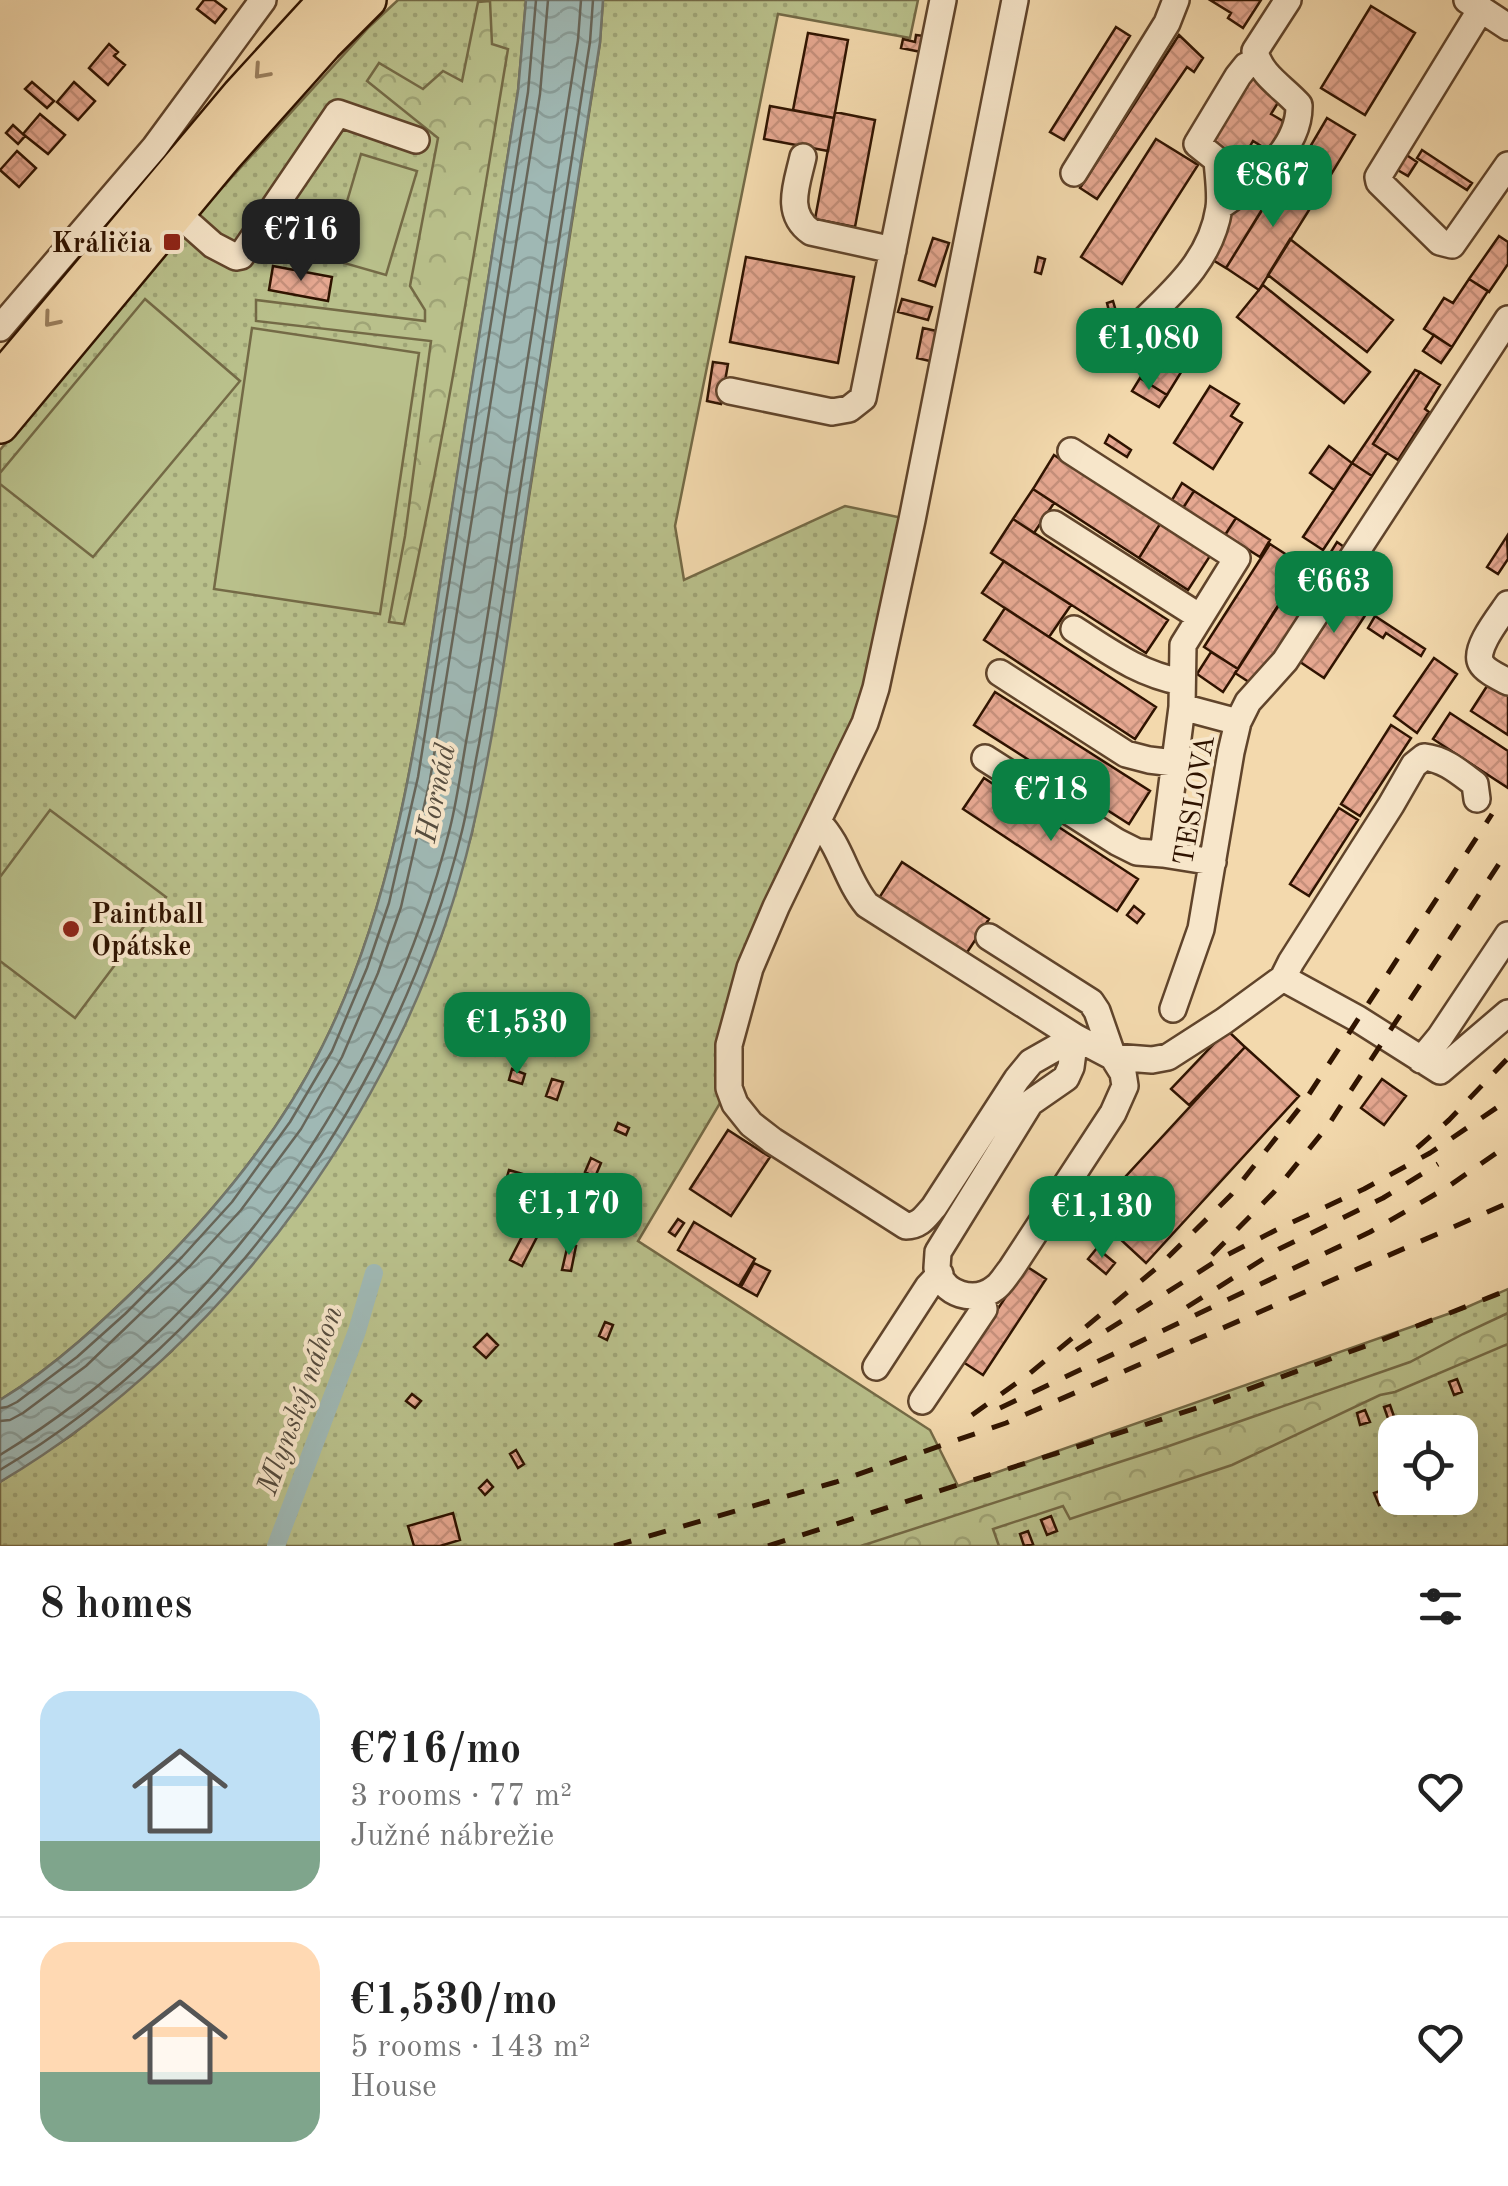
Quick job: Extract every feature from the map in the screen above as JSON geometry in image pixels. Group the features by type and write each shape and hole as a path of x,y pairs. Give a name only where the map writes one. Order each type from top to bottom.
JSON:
{"highway":[{"path":"0,381 240,95 327,0"},
{"path":"0,426 226,154 368,0"}],"street":[{"path":"0,328 154,147 262,0"},
{"path":"730,391 832,412 848,409 863,398 943,0"},
{"path":"1016,0 876,688 865,722 750,968 730,1045 730,1088 735,1104 751,1124 773,1141 906,1226 914,1226 934,1206 1024,1070 1031,1062 1075,1038"},
{"path":"1074,173 1167,23 1176,0"},
{"path":"1219,207 1270,168 1296,129 1299,104 1257,62 1255,51 1288,0"},
{"path":"1508,27 1474,4 1378,178 1440,242 1452,245 1508,165"},
{"path":"1136,328 1195,270 1208,244 1219,207 1217,160 1197,144 1238,76 1246,66 1257,62"},
{"path":"177,213 212,245 241,256 338,113 416,140"},
{"path":"803,156 794,203 802,226 811,232 892,250"},
{"name":"TESLOVA","path":"1173,1010 1200,928 1238,722 1248,702 1285,661 1508,319"},
{"path":"1071,451 1237,558 1184,645 1164,854"},
{"path":"1054,524 1200,618"},
{"path":"1508,604 1484,641 1479,658 1482,665 1508,682"},
{"path":"1074,629 1182,694 1238,722"},
{"path":"1000,673 1126,754 1174,762"},
{"path":"818,822 829,833 858,895 867,905 1075,1038 1113,1057 1152,1060 1168,1057 1283,978 1414,764 1424,756 1455,769 1475,784 1478,799"},
{"path":"985,758 1137,852 1213,862"},
{"path":"1421,1060 1508,935"},
{"path":"988,936 1091,1002 1126,1086 1113,1113 996,1288 980,1296 951,1290 937,1268 938,1252 1030,1103 1066,1078 1075,1038"},
{"path":"1283,978 1440,1071 1508,1012"},
{"path":"876,1366 940,1274"},
{"path":"922,1401 984,1309 980,1296"}],"green space":[{"path":"398,0 526,0 518,91 416,738 389,864 371,926 323,1045 268,1138 224,1195 151,1274 60,1357 0,1400 0,450 189,224"},
{"path":"603,0 918,0 910,38 778,14 675,526 684,580 845,506 912,520 876,688 776,907 729,1088 638,1241 930,1430 958,1486 1465,1308 1508,1289 1508,1546 0,1546 0,1482 72,1435 172,1351 402,1031 441,937 472,833 501,676 600,43"},
{"path":"490,1 492,44 508,49 419,553 404,624 389,622 405,536 431,341 256,321 256,300 425,321 425,310 410,286 438,138 367,81 379,63 423,89 443,71 462,81 478,2"},
{"path":"361,154 417,171 386,275 330,259"},
{"path":"145,299 240,381 93,557 0,484 0,473"},
{"path":"252,328 419,353 380,614 214,589"},
{"name":"Paintball Opátske","path":"50,810 166,897 75,1018 0,961 0,877"},
{"path":"1508,1313 1508,1344 1380,1395 1232,1465 1070,1519 1063,1506 993,1529 999,1546 861,1546 1169,1446 1410,1362"}],"water":[{"name":"Hornád","path":"526,0 603,0 600,42 497,706 472,832 444,929 405,1025 357,1116 300,1204 235,1285 163,1359 84,1425 0,1482 0,1400 60,1357 115,1308 224,1195 288,1108 350,985 389,861 416,733 518,91"}],"building":[{"path":"204,0 214,0 226,9 215,23 197,9"},
{"path":"1210,0 1261,0 1243,28 1228,18 1231,13"},
{"path":"1371,6 1415,33 1365,115 1321,88"},
{"path":"1116,27 1130,36 1064,140 1050,132"},
{"path":"808,33 848,40 834,118 793,110"},
{"path":"916,35 924,36 921,52 901,48 903,39 915,42"},
{"path":"1179,35 1203,58 1194,72 1187,67 1097,199 1080,188"},
{"path":"109,44 118,52 114,56 125,65 108,85 89,68"},
{"path":"1247,70 1284,93 1271,114 1288,124 1271,152 1253,141 1241,162 1205,140"},
{"path":"32,82 54,101 47,108 25,89"},
{"path":"74,82 95,101 78,120 57,102"},
{"path":"770,106 834,118 828,151 764,139"},
{"path":"835,112 875,120 855,227 815,219"},
{"path":"40,114 65,135 48,154 23,134"},
{"path":"1327,118 1355,135 1321,191 1294,174"},
{"path":"13,125 25,136 18,144 6,133"},
{"path":"1156,139 1198,165 1122,284 1081,257"},
{"path":"1422,150 1472,183 1467,190 1417,158"},
{"path":"17,151 36,168 19,187 0,170"},
{"path":"1405,154 1417,162 1408,176 1396,169"},
{"path":"1287,170 1321,191 1259,290 1226,268"},
{"path":"1241,194 1263,208 1226,268 1203,254"},
{"path":"1499,236 1508,242 1508,264 1489,292 1469,279"},
{"path":"933,238 949,243 935,286 919,280"},
{"path":"1290,239 1393,320 1367,352 1268,275"},
{"path":"746,257 854,277 838,363 730,342"},
{"path":"1038,257 1045,259 1041,274 1035,272"},
{"path":"273,266 332,277 328,301 269,290"},
{"path":"1469,279 1488,291 1452,347 1424,329 1444,298 1453,303"},
{"path":"1263,285 1370,372 1344,403 1237,317"},
{"path":"902,299 932,307 928,320 898,312"},
{"path":"1113,301 1120,325 1113,327 1107,303"},
{"path":"1177,318 1204,335 1167,395 1140,378"},
{"path":"923,328 941,332 934,362 917,358"},
{"path":"1118,334 1130,367 1123,370 1110,337"},
{"path":"1434,335 1452,347 1441,363 1423,351"},
{"path":"713,362 728,364 721,404 707,401"},
{"path":"1415,370 1420,372 1373,444 1387,453 1372,476 1352,463"},
{"path":"1420,372 1440,385 1425,409 1429,412 1398,460 1373,444"},
{"path":"1140,378 1167,395 1159,407 1132,391"},
{"path":"1210,386 1239,404 1231,416 1242,423 1213,469 1174,443"},
{"path":"1109,435 1131,450 1127,457 1105,443"},
{"path":"1329,446 1352,463 1334,490 1310,473"},
{"path":"1054,455 1160,524 1139,558 1033,489"},
{"path":"1352,463 1372,476 1323,550 1303,537"},
{"path":"1182,483 1194,491 1183,508 1172,500"},
{"path":"1033,489 1054,503 1034,533 1013,519"},
{"path":"1194,491 1236,518 1225,535 1183,508"},
{"path":"1236,518 1270,540 1260,557 1225,535"},
{"path":"1013,519 1168,620 1146,653 991,553"},
{"path":"1160,524 1210,556 1188,590 1139,558"},
{"path":"1507,536 1508,559 1498,574 1487,567"},
{"path":"1337,542 1347,549 1339,561 1329,555"},
{"path":"1270,544 1304,566 1238,669 1204,647"},
{"path":"1004,561 1071,605 1049,637 982,593"},
{"path":"1302,568 1328,585 1252,684 1235,673"},
{"path":"1344,595 1368,611 1324,678 1300,662"},
{"path":"1005,608 1156,707 1135,739 984,640"},
{"path":"1375,616 1425,649 1421,656 1386,633 1383,638 1368,628"},
{"path":"1211,652 1238,669 1223,692 1197,674"},
{"path":"1434,658 1457,674 1417,733 1394,716"},
{"path":"1489,683 1508,695 1508,735 1471,711"},
{"path":"995,692 1150,791 1129,824 974,725"},
{"path":"1450,713 1508,751 1508,788 1433,739"},
{"path":"1391,725 1411,738 1360,816 1341,804"},
{"path":"984,778 1138,879 1117,911 963,809"},
{"path":"1339,808 1358,820 1309,896 1290,884"},
{"path":"902,862 989,919 966,954 879,898"},
{"path":"1134,906 1144,914 1137,923 1127,915"},
{"path":"1227,1030 1245,1047 1189,1105 1171,1089"},
{"path":"1245,1047 1299,1096 1146,1263 1092,1213"},
{"path":"512,1069 525,1074 522,1084 509,1080"},
{"path":"552,1079 563,1082 557,1100 546,1096"},
{"path":"1382,1079 1406,1096 1384,1125 1361,1108"},
{"path":"618,1123 629,1128 626,1135 615,1130"},
{"path":"728,1130 770,1157 731,1216 690,1189"},
{"path":"591,1158 601,1163 595,1177 585,1172"},
{"path":"509,1170 523,1174 521,1181 507,1177"},
{"path":"678,1219 684,1223 675,1236 669,1232"},
{"path":"694,1222 755,1259 739,1286 678,1250"},
{"path":"527,1227 539,1233 522,1266 510,1260"},
{"path":"568,1244 576,1246 571,1271 562,1270"},
{"path":"1097,1248 1115,1263 1106,1274 1088,1259"},
{"path":"754,1263 770,1271 757,1296 741,1287"},
{"path":"1026,1266 1046,1279 983,1375 963,1362"},
{"path":"605,1322 613,1325 607,1340 599,1336"},
{"path":"487,1334 498,1345 486,1358 474,1347"},
{"path":"1457,1379 1462,1392 1454,1395 1449,1382"},
{"path":"412,1394 421,1401 415,1408 406,1401"},
{"path":"1365,1410 1370,1422 1360,1425 1357,1413"},
{"path":"516,1450 524,1464 518,1468 510,1454"},
{"path":"487,1480 493,1487 485,1495 479,1488"},
{"path":"453,1513 460,1540 440,1546 414,1546 408,1526"},
{"path":"1051,1516 1057,1531 1047,1535 1041,1520"},
{"path":"1028,1531 1033,1544 1024,1546 1020,1534"}],"waterway":[{"name":"Mlynský náhon","path":"276,1546 357,1331 374,1273"}],"railway":[{"path":"972,1415 1029,1374 1159,1266 1231,1195 1302,1105 1492,814"},
{"path":"1212,1255 1274,1192 1327,1127 1508,850"},
{"path":"1417,1148 1508,1058"},
{"path":"1076,1350 1221,1258 1430,1153 1508,1100"},
{"path":"1000,1408 1370,1232 1446,1188 1508,1145"},
{"path":"1187,1307 1279,1249 1383,1198 1438,1164"},
{"path":"614,1546 836,1482 1006,1423 1508,1203"},
{"path":"768,1546 1200,1407 1508,1290"}],"place":[{"name":"Králičia","path":"172,242"},
{"name":"Paintball Opátske","path":"71,929"}]}
